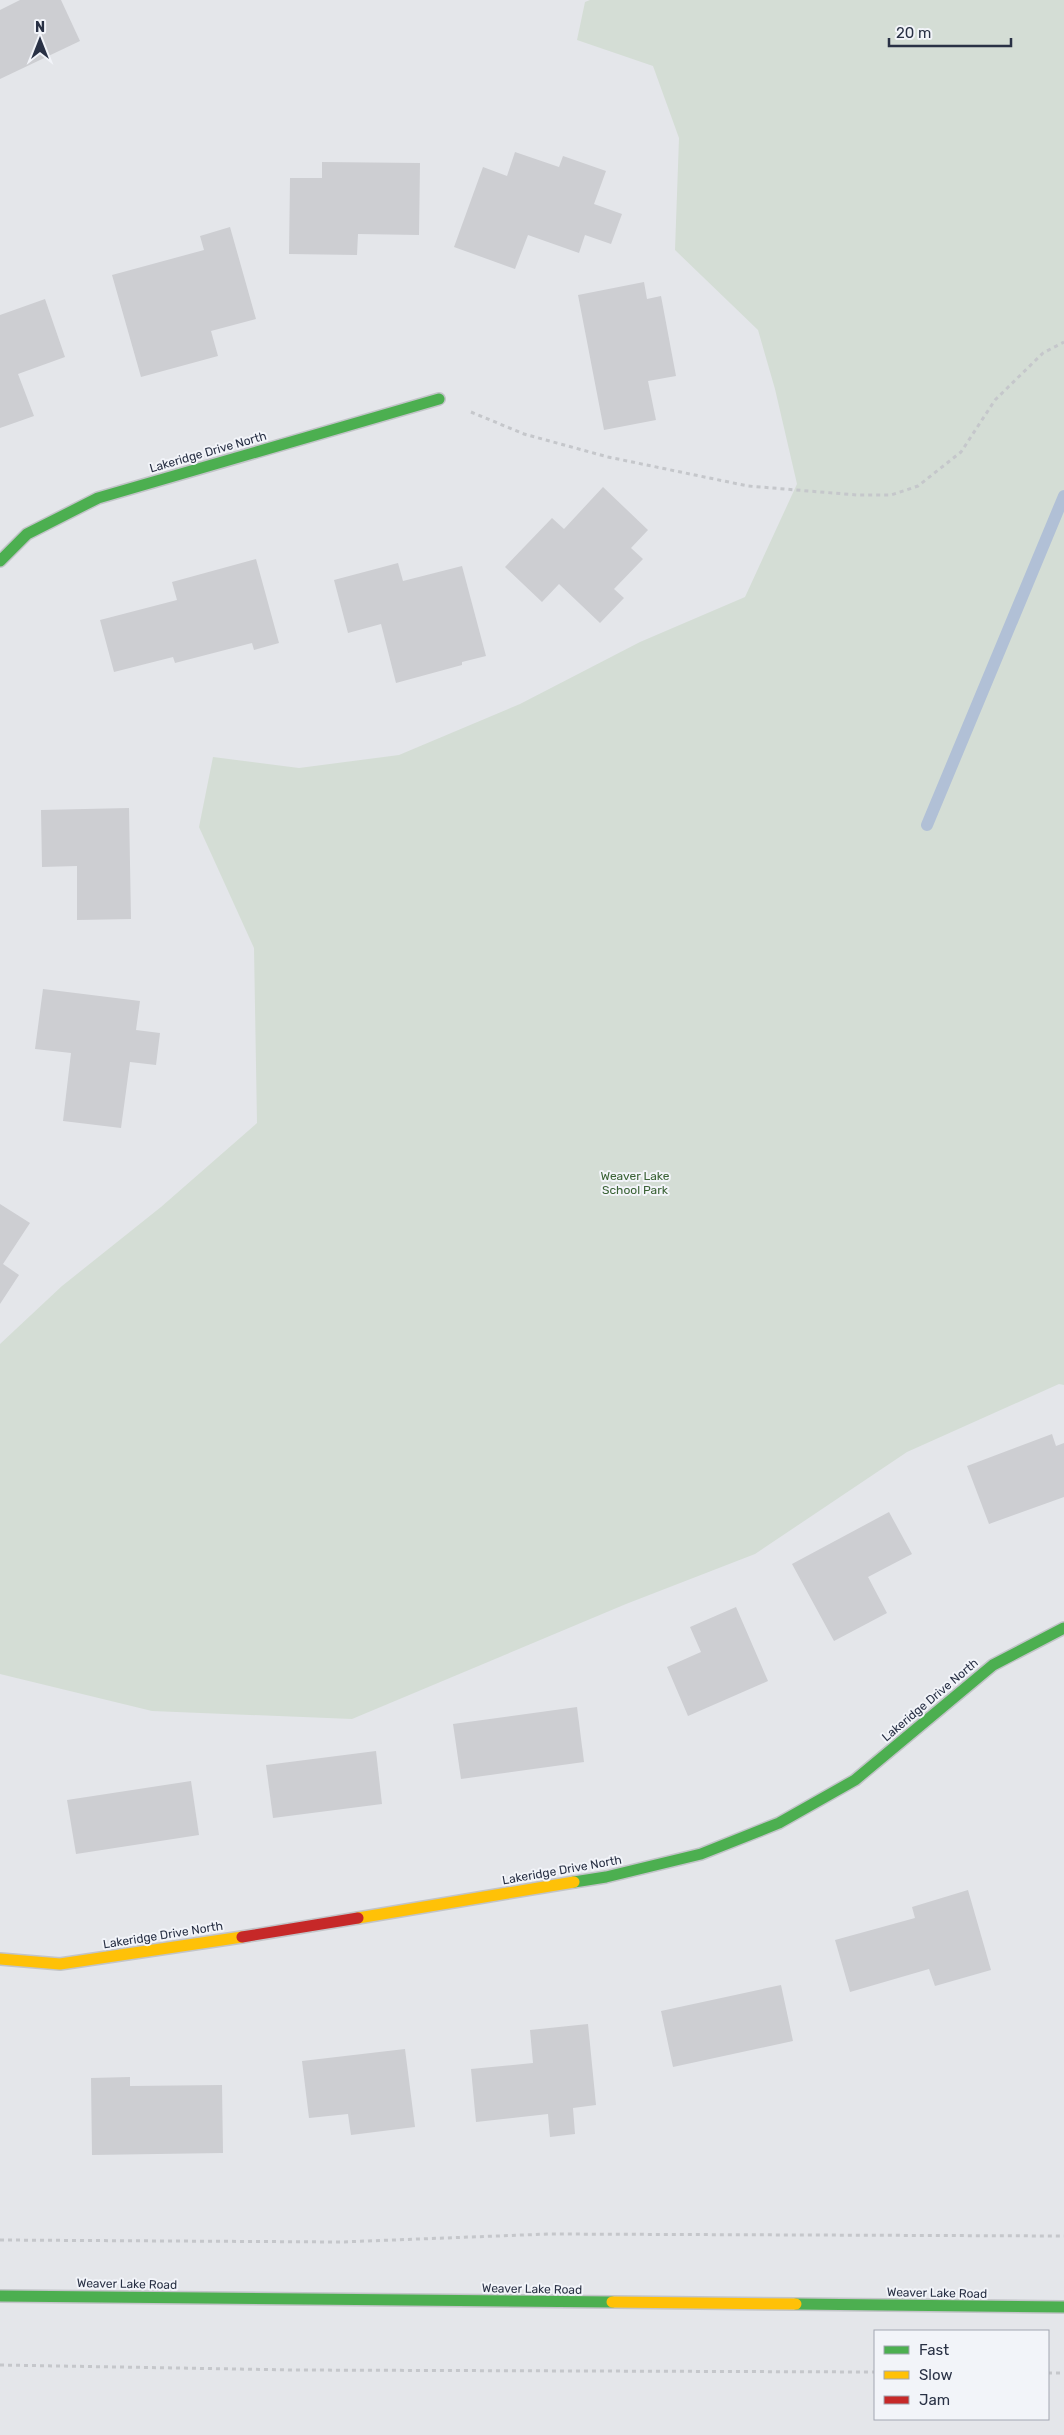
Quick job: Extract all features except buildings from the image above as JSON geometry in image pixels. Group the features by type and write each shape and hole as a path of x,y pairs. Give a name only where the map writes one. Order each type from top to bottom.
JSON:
{"street":[{"name":"Lakeridge Drive North","path":"0,560 27,534 98,498 439,399"},
{"name":"Lakeridge Drive North","path":"0,1958 60,1964 151,1952 606,1878 701,1854 779,1823 855,1780 993,1665 1064,1628"},
{"name":"Weaver Lake Road","path":"0,2296 1064,2307"}],"path":[{"path":"439,399 524,434 618,459 748,486 857,495 891,495 918,486 961,452 995,400 1043,353 1064,342"},
{"path":"0,2240 341,2242 549,2234 1064,2236"},
{"path":"0,2365 295,2370 874,2372"},
{"path":"1049,2373 1064,2373"}],"green space":[{"name":"Weaver Lake School Park","path":"590,0 1064,0 1064,1385 1059,1384 907,1452 755,1554 626,1604 352,1719 152,1711 0,1674 0,1344 62,1286 161,1207 257,1123 254,948 199,827 213,757 299,768 399,755 520,704 640,642 745,597 797,484 775,389 758,330 675,250 679,138 653,66 577,40 585,2"}],"waterway":[{"path":"927,825 1064,496"}],"traffic: fast":[{"path":"0,561 27,534 98,498 439,399"},
{"path":"574,1882 606,1877 701,1854 779,1823 855,1780 993,1665 1064,1628"},
{"path":"0,2296 612,2302"},
{"path":"796,2304 1064,2307"}],"traffic: slow":[{"path":"358,1918 574,1882"},
{"path":"0,1959 60,1964 242,1937"},
{"path":"612,2302 796,2304"}],"traffic: jam":[{"path":"242,1937 358,1918"}]}
